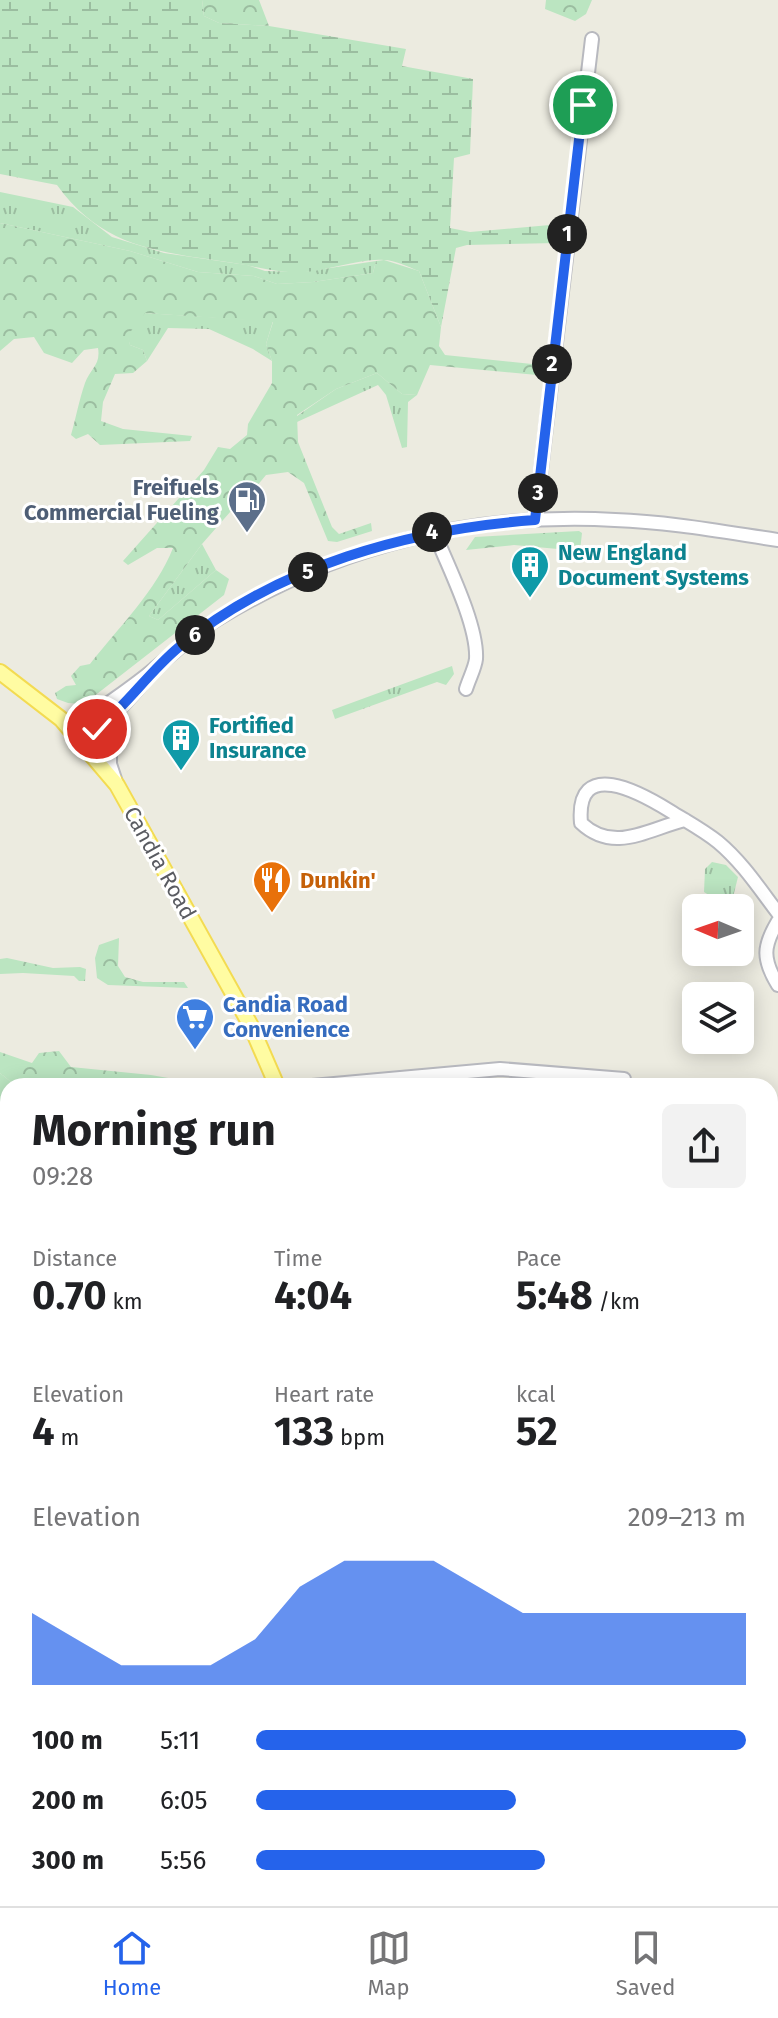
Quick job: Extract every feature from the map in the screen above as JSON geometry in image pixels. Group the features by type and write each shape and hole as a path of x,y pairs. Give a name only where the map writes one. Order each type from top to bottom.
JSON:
{"main road":[{"name":"Candia Road","path":"0,672 40,702 78,737 117,785 251,1026 274,1078"}],"street":[{"path":"535,520 592,39"},
{"path":"78,737 91,716 215,621 300,575 354,554 434,532 535,520 620,520 778,540"},
{"path":"434,532 474,640 476,661 466,689"},
{"path":"78,737 90,733 110,718 153,670"},
{"path":"110,718 110,764 117,785"},
{"path":"685,820 636,835 606,838 592,834 581,823 579,807 585,794 599,785 615,784 643,795 685,820 716,840 778,913"},
{"path":"778,921 767,939 766,958 778,985"},
{"path":"444,1078 500,1069 612,1078"}],"green space":[{"path":"0,0 202,0 204,16 219,23 269,26 406,49 402,66 473,79 470,154 454,158 450,228 470,232 561,224 557,243 467,245 456,248 441,327 419,271 393,261 375,260 315,271 287,272 158,250 114,235 94,223 57,185 0,174"},
{"path":"202,0 259,0 269,26 219,23 204,16"},
{"path":"546,0 592,0 586,14 575,21 545,9"},
{"path":"0,192 73,207 112,237 164,253 247,265 265,271 304,272 376,261 373,273 313,282 277,284 254,276 198,272 130,251 0,223"},
{"path":"0,223 130,251 198,272 254,276 277,284 373,273 376,261 384,260 419,271 441,327 439,346 445,355 532,364 539,369 537,375 430,365 417,395 402,394 377,373 336,389 297,415 298,442 332,527 339,534 371,523 372,531 337,542 328,541 304,483 288,472 266,475 202,544 149,616 158,620 216,570 229,579 224,595 84,704 68,703 57,699 55,693 66,686 76,685 71,676 80,666 90,664 136,608 157,579 173,548 157,548 128,565 123,561 204,470 218,447 230,449 247,435 248,424 272,383 272,361 266,344 273,322 145,313 128,335 130,345 143,350 147,361 133,373 115,374 103,402 101,421 123,429 192,436 190,441 100,445 88,434 76,439 71,435 85,383 97,363 98,348 84,350 72,363 44,353 34,337 14,339 0,351"},
{"path":"144,313 273,321 266,344 272,361 209,329 168,328 147,361 143,350 130,345 127,335"},
{"path":"377,373 402,394 417,395 408,402 407,447 402,448 386,395 378,385 297,422 297,416 336,389"},
{"path":"582,533 580,551 514,545 466,550 475,537"},
{"path":"202,544 216,570 158,620 149,616"},
{"path":"452,666 454,674 446,685 437,682 335,719 332,710"},
{"path":"712,862 726,865 738,877 734,894 704,892 705,869"},
{"path":"119,938 118,966 125,977 143,982 184,982 188,988 108,985 97,978 95,958 99,945"},
{"path":"0,959 53,968 80,967 86,969 85,981 79,981 74,976 0,974"},
{"path":"59,1051 71,1067 168,1078 6,1078 0,1073 0,1052 32,1063 39,1053"}],"place":[{"name":"Freifuels Commercial Fueling","path":"247,534"},
{"name":"New England Document Systems","path":"530,599"},
{"name":"Fortified Insurance","path":"181,772"},
{"name":"Dunkin'","path":"272,914"},
{"name":"Candia Road Convenience","path":"195,1051"}],"route":[{"path":"97,729 179,647 215,621 300,575 382,545 434,532 464,526 535,520 583,105"}]}
